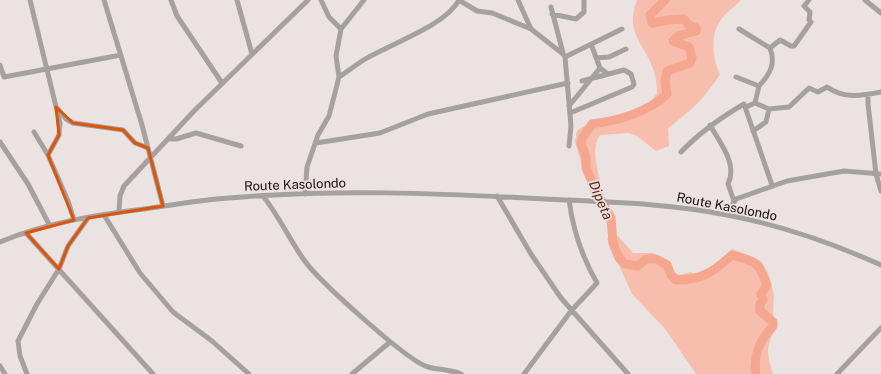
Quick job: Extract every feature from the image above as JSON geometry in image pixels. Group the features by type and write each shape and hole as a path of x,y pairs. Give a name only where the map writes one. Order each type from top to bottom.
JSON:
{"street":[{"path":"30,0 60,122 59,135 48,155"},
{"path":"104,0 148,148 163,206"},
{"path":"171,0 177,16 222,83"},
{"path":"237,0 252,54"},
{"path":"119,212 120,196 124,186 222,83 308,0"},
{"path":"321,0 329,17 341,29"},
{"path":"305,194 307,167 316,143 329,116 339,77 336,56 341,29 364,0"},
{"path":"339,77 362,61 440,19 456,5 459,0 477,11 492,13 531,29 564,56"},
{"path":"518,0 531,29"},
{"path":"552,14 576,19 584,12 584,0"},
{"path":"770,48 780,40 794,46 811,22 809,20 810,12 804,6 809,0"},
{"path":"865,0 881,13"},
{"path":"551,7 564,56 568,83 570,113 569,146"},
{"path":"564,56 622,29"},
{"path":"739,29 770,48 772,55 772,65 767,77 759,86 755,102 746,107"},
{"path":"591,44 600,68 608,74"},
{"path":"596,58 608,57 626,49"},
{"path":"0,65 4,78 121,55"},
{"path":"569,106 594,78 600,68"},
{"path":"570,113 632,87 634,84 631,74 624,70 582,81"},
{"path":"736,77 759,86"},
{"path":"316,143 380,133 428,114 568,83"},
{"path":"755,102 769,109 789,107 809,88 818,92 827,87 835,93 847,95 868,95 881,92"},
{"path":"868,95 868,104 881,191"},
{"path":"681,152 710,125 744,104 746,107"},
{"path":"56,107 66,119 73,123 123,130 135,143 148,148"},
{"path":"746,107 772,185"},
{"path":"753,131 766,122 769,109"},
{"path":"710,125 729,157 732,176 728,184 734,201"},
{"path":"34,132 48,155 68,201 74,220"},
{"path":"168,139 176,139 196,133 241,146"},
{"path":"0,142 28,184 50,226"},
{"path":"726,214 734,201 772,185 787,181 844,171 879,174"},
{"name":"Route Kasolondo","path":"0,241 16,235 74,220 119,212 228,198 305,194 497,196 646,204 726,214 777,226 881,265"},
{"path":"263,196 274,210 305,261 390,342 428,367 448,369 461,374"},
{"path":"497,196 531,254 571,311 628,374"},
{"path":"524,374 571,311 596,283 589,270 573,227 569,200"},
{"path":"104,215 140,273 173,312 212,341 249,374"},
{"path":"27,374 20,356 18,341 37,304 59,268 68,246 88,218"},
{"path":"26,233 153,374"},
{"path":"837,374 881,328"},
{"path":"352,374 390,342"},
{"path":"0,366 5,374"}],"highlighted area":[{"path":"56,107 73,123 123,130 135,143 148,148 163,206 88,218 68,246 59,269 26,233 74,220 48,155 59,135"}],"shaded area":[{"path":"637,0 741,0 721,20 714,35 714,55 720,74 697,104 668,128 669,146 656,151 637,136 629,133 600,135 595,148 595,156 604,195 591,195 575,142 577,131 586,125 597,121 641,108 650,102 657,93 654,71 634,30 634,11"},
{"path":"618,236 633,253 653,253 670,261 674,272 679,275 691,272 695,274 721,263 732,249 761,261 768,273 774,295 773,313 776,329 772,335 768,351 773,374 696,374 666,330 632,294 607,239"}],"waterway":[{"name":"Dipeta","path":"665,0 650,15 652,23 684,19 689,25 696,28 696,31 678,36 673,41 689,47 692,58 690,63 667,71 665,81 667,94 651,106 632,115 612,121 592,124 583,137 581,143 586,157 586,168 596,191 611,218 613,243 619,258 625,264 638,266 646,259 656,259 667,265 671,275 676,280 701,277 719,266 732,255 752,261 759,267 767,285 761,294 763,300 760,304 760,311 773,322 773,326 764,336 758,348 755,367 756,374"}]}
